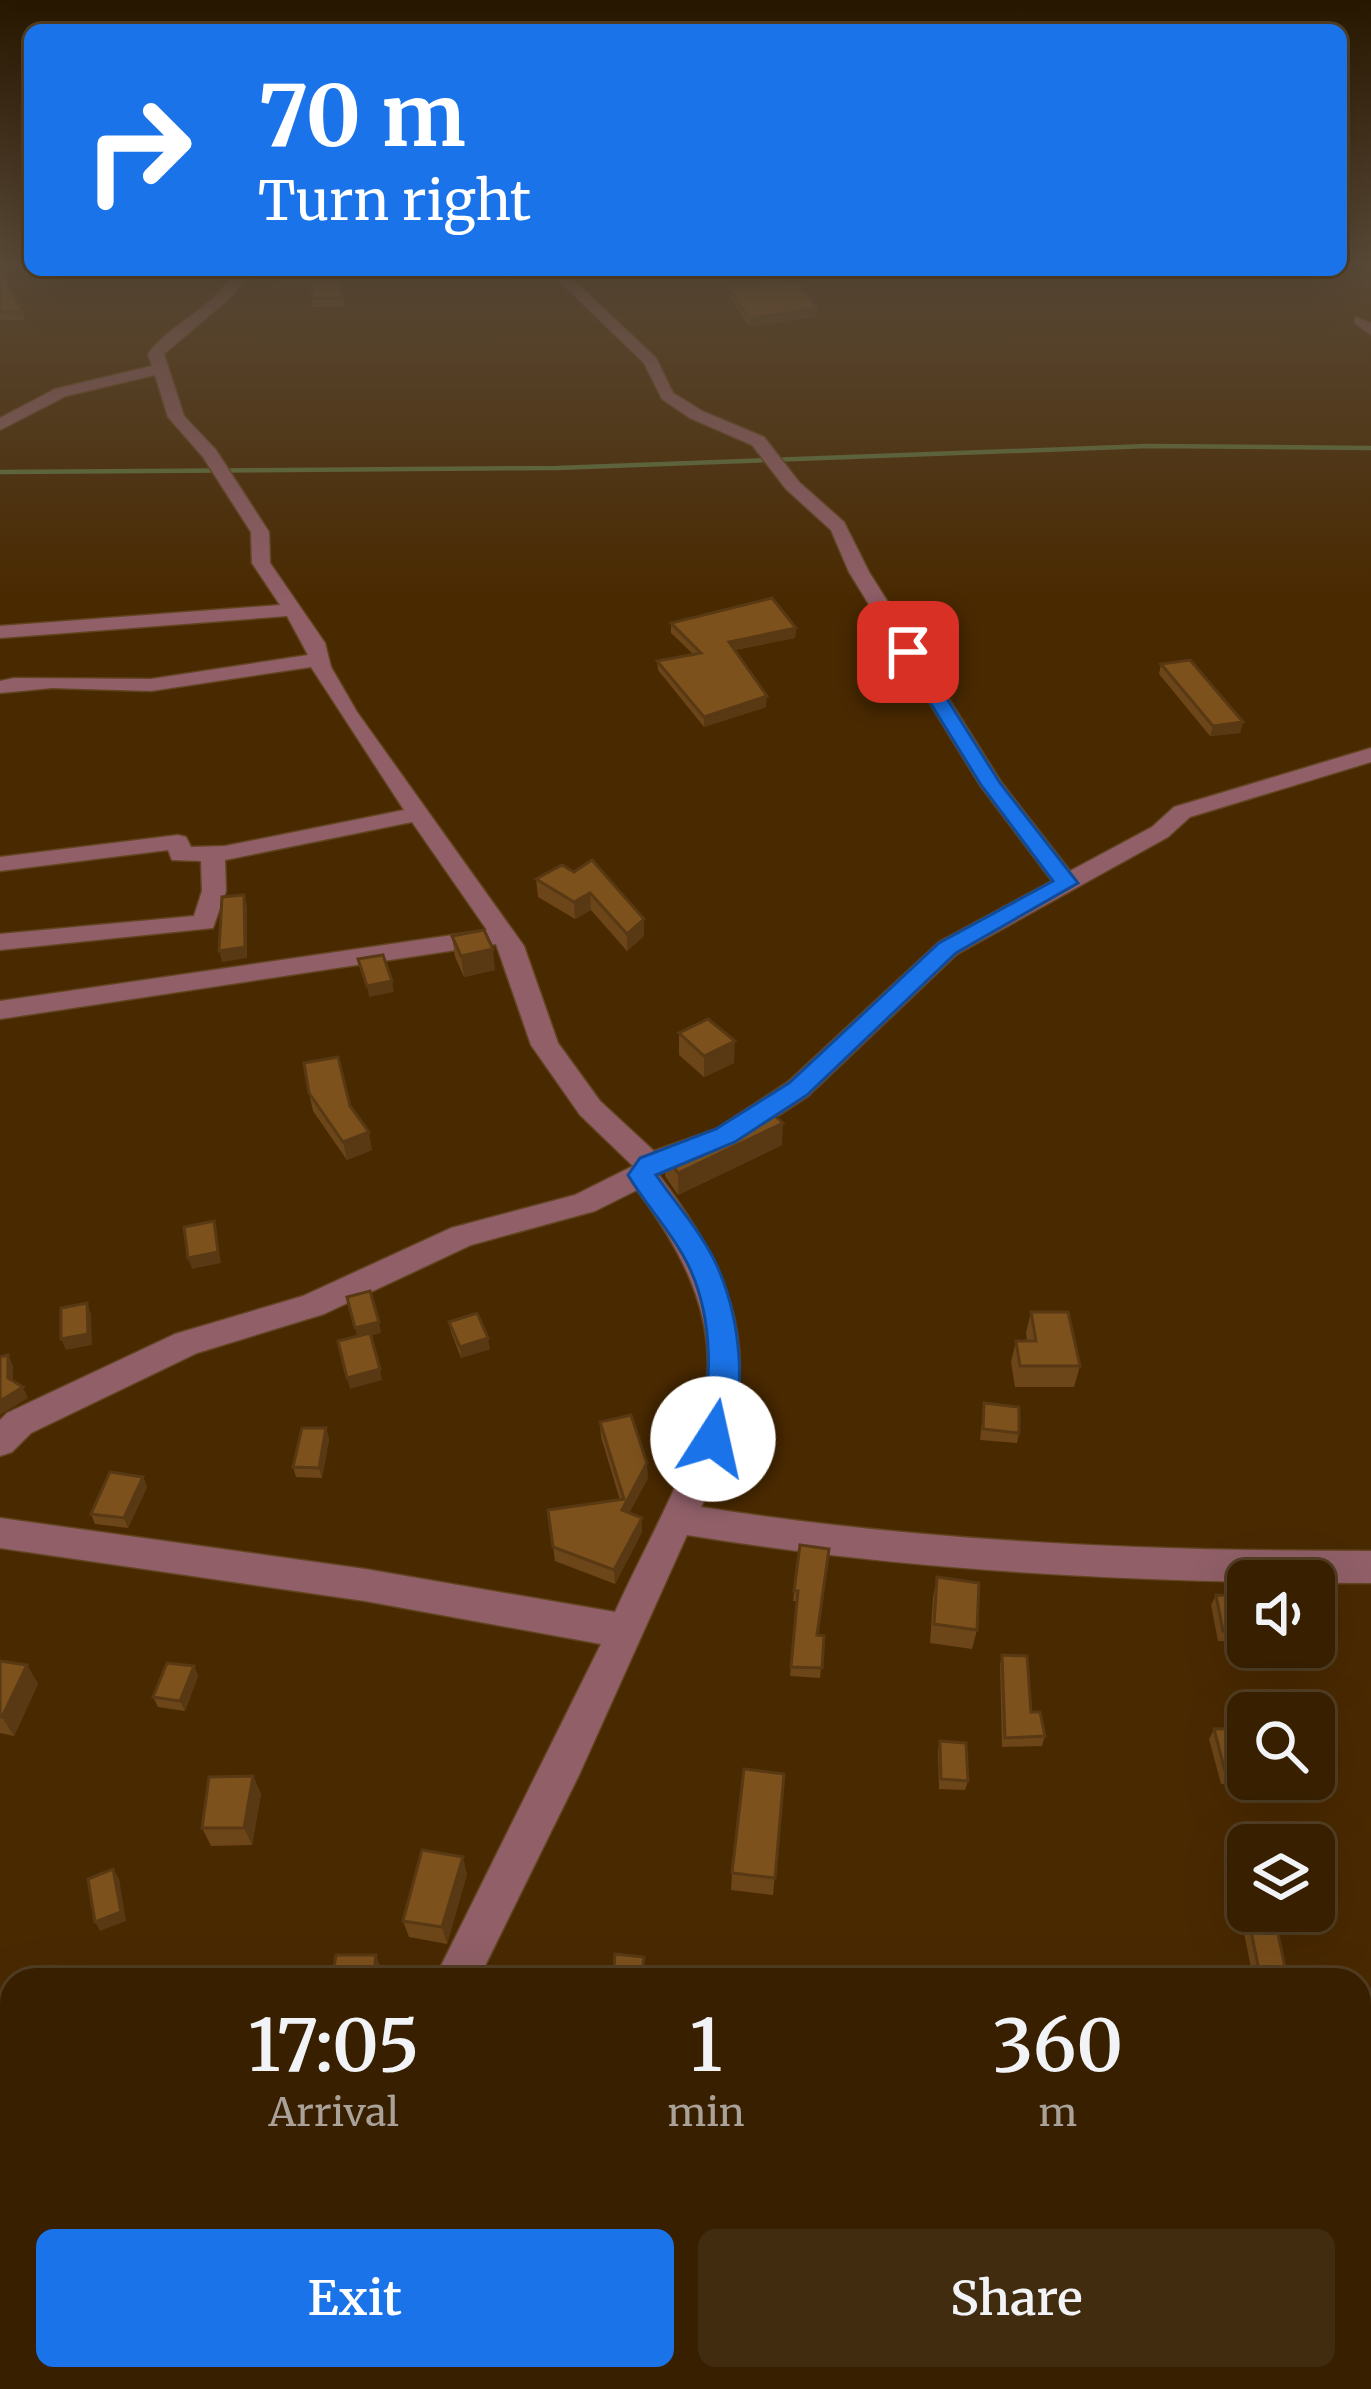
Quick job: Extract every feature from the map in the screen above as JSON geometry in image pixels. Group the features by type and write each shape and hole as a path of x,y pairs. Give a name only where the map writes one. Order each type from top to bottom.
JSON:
{"street":[{"path":"0,425 61,392 128,376"},
{"path":"162,376 176,417 210,454 260,532 261,563 315,643 347,712 504,935 545,1045 568,1080 645,1170 703,1266 718,1310 724,1400 713,1439 548,1795 490,1898 461,1968"},
{"path":"660,376 692,417 759,442 786,479 851,538 859,572 991,785 1066,883"},
{"path":"0,632 292,610"},
{"path":"0,687 68,680 99,686 160,681 319,658"},
{"path":"0,1442 19,1423 187,1343 280,1318 462,1236 584,1203 645,1170 726,1136 798,1089 948,948 1160,832 1182,812 1371,755"},
{"path":"0,864 178,842 181,855 214,854 419,814"},
{"path":"0,941 204,922 214,891 214,854"},
{"path":"0,1010 318,959 430,950 504,935"},
{"path":"676,1519 772,1536 1162,1568 1371,1567"},
{"path":"0,1532 365,1585 625,1631"}],"building":[{"path":"772,598 796,628 729,642 767,696 704,717 657,661 701,653 671,623"},
{"path":"1190,660 1243,722 1213,726 1161,664"},
{"path":"592,860 644,919 627,934 590,893 574,902 536,879 562,865 574,872"},
{"path":"244,895 245,947 219,951 222,897"},
{"path":"484,930 493,949 461,956 452,936"},
{"path":"383,955 392,981 367,986 358,959"},
{"path":"708,1019 735,1041 704,1056 679,1033"},
{"path":"338,1057 350,1106 369,1132 343,1142 309,1093 304,1063"},
{"path":"767,1108 783,1123 678,1173 665,1155 738,1126"},
{"path":"214,1221 218,1252 188,1258 184,1227"},
{"path":"370,1291 379,1322 355,1328 347,1297"},
{"path":"87,1303 88,1334 61,1339 61,1308"},
{"path":"1031,1312 1068,1312 1080,1366 1020,1366 1016,1341 1036,1341"},
{"path":"477,1313 488,1338 460,1347 449,1322"},
{"path":"370,1333 380,1369 347,1378 338,1341"},
{"path":"8,1355 8,1378 23,1387 0,1401 0,1357"},
{"path":"984,1403 1019,1407 1019,1433 983,1429"},
{"path":"631,1415 647,1463 622,1510 642,1518 614,1570 553,1547 548,1510 624,1499 600,1422"},
{"path":"302,1428 326,1428 319,1468 293,1467"},
{"path":"110,1472 143,1477 124,1518 91,1514"},
{"path":"800,1545 829,1549 817,1635 824,1636 822,1668 791,1667"},
{"path":"937,1577 979,1583 977,1630 934,1624"},
{"path":"1216,1595 1227,1595 1227,1631 1223,1631"},
{"path":"1002,1655 1027,1656 1031,1712 1040,1712 1045,1736 1005,1738"},
{"path":"0,1661 27,1665 2,1717 0,1716"},
{"path":"167,1663 194,1666 180,1701 153,1697"},
{"path":"1214,1729 1227,1729 1227,1775 1226,1775"},
{"path":"940,1741 966,1743 968,1781 941,1779"},
{"path":"744,1769 784,1774 775,1878 732,1873"},
{"path":"253,1776 244,1828 202,1828 209,1777"},
{"path":"422,1850 463,1857 442,1927 403,1921"},
{"path":"113,1869 121,1912 95,1922 88,1879"},
{"path":"1251,1932 1278,1932 1285,1968 1259,1968"},
{"path":"615,1954 644,1957 643,1968 614,1968"},
{"path":"336,1955 376,1955 374,1968 334,1968"}],"waterway":[{"path":"0,472 557,468 1148,446 1371,448"}],"route":[{"path":"713,1439 724,1400 718,1310 703,1266 671,1212 641,1175 650,1164 726,1136 798,1089 948,948 1066,883 991,785 908,652"}]}
